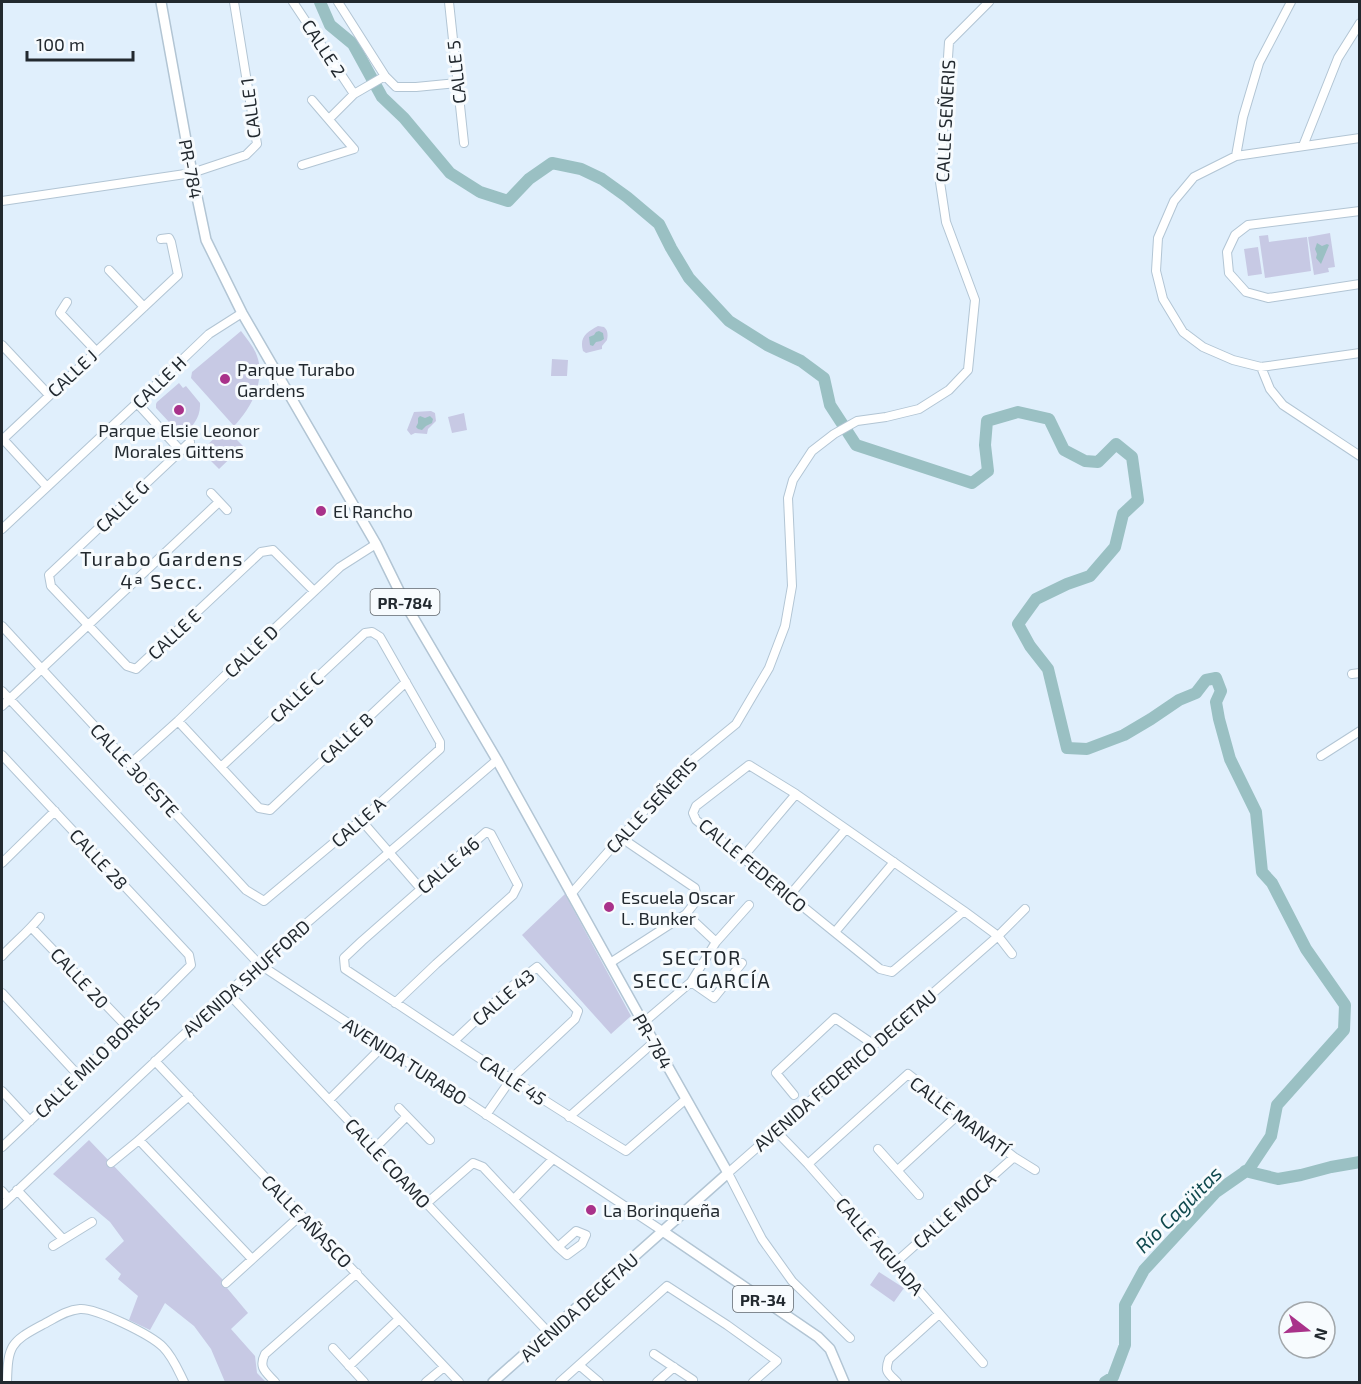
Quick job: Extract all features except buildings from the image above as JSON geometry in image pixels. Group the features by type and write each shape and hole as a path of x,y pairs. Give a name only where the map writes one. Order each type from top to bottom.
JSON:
{"main road":[{"name":"PR-784","path":"161,2 206,240 242,313 376,544 407,607 497,760 728,1173"},
{"name":"AVENIDA FEDERICO DEGETAU","path":"664,1232 728,1173"},
{"name":"AVENIDA DEGETAU","path":"494,1383 664,1232"},
{"name":"AVENIDA TURABO","path":"664,1232 818,1337 830,1349 844,1383"}],"street":[{"name":"CALLE 1","path":"192,173 246,155 257,144 234,2"},
{"name":"CALLE 2","path":"293,2 354,94"},
{"path":"338,2 381,78 396,87 457,83"},
{"name":"CALLE 5","path":"449,2 464,143"},
{"name":"CALLE SEÑERIS","path":"571,894 681,769 736,724 770,668 785,626 792,586 788,498 793,480 812,451 834,434 857,421 919,409 949,390 968,370 975,300 946,222 940,182 949,42 989,2"},
{"path":"1236,156 1243,117 1259,63 1291,2"},
{"path":"1303,146 1338,58 1359,23"},
{"path":"329,119 354,94 381,78"},
{"path":"302,165 354,149 312,100"},
{"path":"1359,138 1236,156 1194,177 1174,201 1158,238 1156,271 1163,299 1183,332 1203,347 1233,360 1261,367 1359,353"},
{"path":"2,201 192,173"},
{"path":"1359,211 1248,225 1235,235 1227,252 1229,273 1245,292 1268,298 1359,284"},
{"name":"CALLE J","path":"2,439 178,275 171,242 169,238 161,239"},
{"path":"109,270 144,307"},
{"path":"67,302 60,313 96,351"},
{"name":"CALLE H","path":"2,529 209,334 242,313"},
{"path":"2,345 49,395"},
{"path":"1261,367 1270,389 1283,405 1359,456"},
{"path":"137,403 180,450"},
{"path":"2,439 46,487"},
{"name":"CALLE G","path":"87,626 51,586 49,575 190,442"},
{"path":"211,493 227,510"},
{"path":"2,706 219,502"},
{"name":"CALLE D","path":"130,764 340,567 376,544"},
{"name":"CALLE E","path":"87,626 127,666 136,669 261,552 273,550 314,591"},
{"name":"CALLE 30 ESTE","path":"2,626 246,890 264,901 274,892"},
{"name":"CALLE C","path":"221,767 365,633 372,632 380,637 406,682"},
{"name":"CALLE A","path":"274,892 361,820 440,749 440,742 406,682"},
{"name":"CALLE B","path":"221,767 259,808 270,810 406,682"},
{"name":"AVENIDA TURABO","path":"2,691 259,964 664,1232"},
{"path":"178,721 221,767"},
{"path":"1321,756 1359,731"},
{"name":"CALLE 28","path":"2,755 189,955 192,965"},
{"name":"AVENIDA SHUFFORD","path":"2,1205 259,964 497,760"},
{"name":"CALLE FEDERICO","path":"964,911 892,972 880,969 696,820 693,813 696,806 749,765 796,794 964,911 998,936 1012,954"},
{"path":"742,858 796,794"},
{"path":"2,863 55,812"},
{"path":"361,820 421,889"},
{"path":"789,896 846,829"},
{"name":"CALLE 46","path":"344,958 486,832 491,834 518,885 513,895 396,1003"},
{"path":"610,963 686,914 697,900 695,888 620,837"},
{"path":"835,932 894,862"},
{"path":"643,1023 691,982 716,942 749,905"},
{"name":"AVENIDA FEDERICO DEGETAU","path":"728,1173 998,936 1025,909"},
{"path":"686,914 716,942"},
{"path":"2,956 32,928 40,917"},
{"name":"CALLE 20","path":"32,928 128,1028"},
{"name":"CALLE 45","path":"344,958 345,969 569,1117 626,1151 686,1099"},
{"path":"691,982 714,998 742,963"},
{"name":"CALLE MILO BORGES","path":"2,1147 192,965"},
{"name":"CALLE 43","path":"454,1041 537,967 578,1011 575,1019 511,1079 486,1115"},
{"path":"2,993 78,1075"},
{"name":"CALLE COAMO","path":"228,993 549,1333"},
{"path":"794,1095 776,1073 835,1018 873,1044"},
{"path":"569,1117 654,1042"},
{"path":"329,1100 382,1047"},
{"name":"CALLE AÑASCO","path":"155,1061 459,1383"},
{"name":"CALLE MANATÍ","path":"807,1164 908,1074 1035,1170"},
{"path":"2,1091 30,1121"},
{"path":"111,1163 189,1096"},
{"path":"399,1108 430,1140"},
{"path":"898,1170 959,1114"},
{"path":"375,1148 406,1117"},
{"name":"CALLE AGUADA","path":"776,1131 983,1363"},
{"path":"139,1140 252,1259"},
{"path":"878,1149 919,1195"},
{"name":"CALLE MOCA","path":"895,1263 1014,1156"},
{"path":"514,1199 553,1159"},
{"path":"427,1203 473,1163 483,1167 558,1247"},
{"path":"728,1173 762,1239 792,1281 850,1338"},
{"path":"17,1190 63,1239"},
{"path":"2,1191 8,1198"},
{"path":"226,1283 301,1215"},
{"path":"53,1246 92,1222"},
{"path":"275,1383 263,1369 262,1361 265,1354 357,1273"},
{"path":"560,1383 667,1286 777,1360 753,1383"},
{"path":"7,1383 8,1359 16,1340 64,1313 80,1309 96,1311 155,1340 173,1358 184,1383"},
{"path":"897,1383 888,1374 886,1367 889,1359 939,1314"},
{"path":"349,1366 399,1319"},
{"path":"333,1348 364,1383"},
{"path":"654,1354 693,1380"},
{"path":"579,1365 599,1383"},
{"path":"426,1383 444,1367"},
{"path":"657,1383 674,1367"}],"shaded area":[{"path":"1330,233 1335,267 1328,268 1329,272 1314,275 1308,237"},
{"path":"1268,235 1269,242 1307,237 1311,271 1265,278 1259,236"},
{"path":"1317,243 1322,246 1329,245 1321,264 1316,258"},
{"path":"1258,247 1262,274 1248,276 1244,249"},
{"path":"598,326 606,330 607,340 602,349 586,353 583,351 583,339 587,333"},
{"name":"Parque Turabo Gardens","path":"241,331 256,353 260,375 251,403 234,426 191,378 192,372"},
{"path":"599,331 603,333 604,339 593,346 590,345 589,337"},
{"path":"552,359 568,360 567,376 551,376"},
{"name":"Parque Elsie Leonor Morales Gittens","path":"179,383 183,388 186,386 200,403 193,425 183,437 156,408 157,402"},
{"path":"431,411 435,413 436,421 428,429 427,434 411,435 407,430 414,412"},
{"path":"464,413 467,430 452,433 448,417"},
{"path":"420,416 425,418 430,416 433,419 432,423 422,430 416,427"},
{"path":"225,428 243,446 219,469 201,451"},
{"path":"565,894 631,1016 611,1034 522,935"},
{"path":"89,1140 223,1280 222,1282 248,1313 231,1329 255,1356 257,1373 266,1382 225,1382 211,1349 194,1326 165,1303 150,1330 129,1320 138,1296 118,1279 121,1274 105,1259 124,1241 110,1222 53,1174"},
{"path":"879,1272 904,1288 894,1302 870,1285"}],"waterway":[{"path":"320,2 330,25 353,44 382,97 404,118 450,173 480,192 508,201 529,179 552,163 581,169 602,179 659,224 689,278 729,321 767,345 801,361 824,378 830,405 856,445 972,483 988,471 985,445 987,421 1018,412 1049,419 1064,450 1085,461 1098,462 1116,444 1132,457 1138,500 1123,514 1115,547 1090,576 1036,599 1018,624 1030,646 1048,669 1067,748 1087,749 1124,735 1179,700 1196,693 1206,680 1216,678 1221,691 1216,702 1230,759 1256,812 1262,872 1272,883 1306,949 1345,1005 1344,1030 1277,1105 1271,1136 1249,1169 1216,1192 1144,1270 1125,1305 1125,1345 1113,1377 1105,1382"},
{"name":"Río Cagüitas","path":"1245,1171 1278,1179 1360,1162"}],"place":[{"name":"Parque Turabo Gardens","path":"225,379"},
{"name":"Parque Elsie Leonor Morales Gittens","path":"179,410"},
{"name":"El Rancho","path":"321,511"},
{"name":"Escuela Oscar L. Bunker","path":"609,907"},
{"name":"La Borinqueña","path":"591,1210"}],"district":[{"name":"Turabo Gardens 4ª Secc.","path":"162,570"},
{"name":"SECTOR SECC. GARCÍA","path":"702,968"}]}
